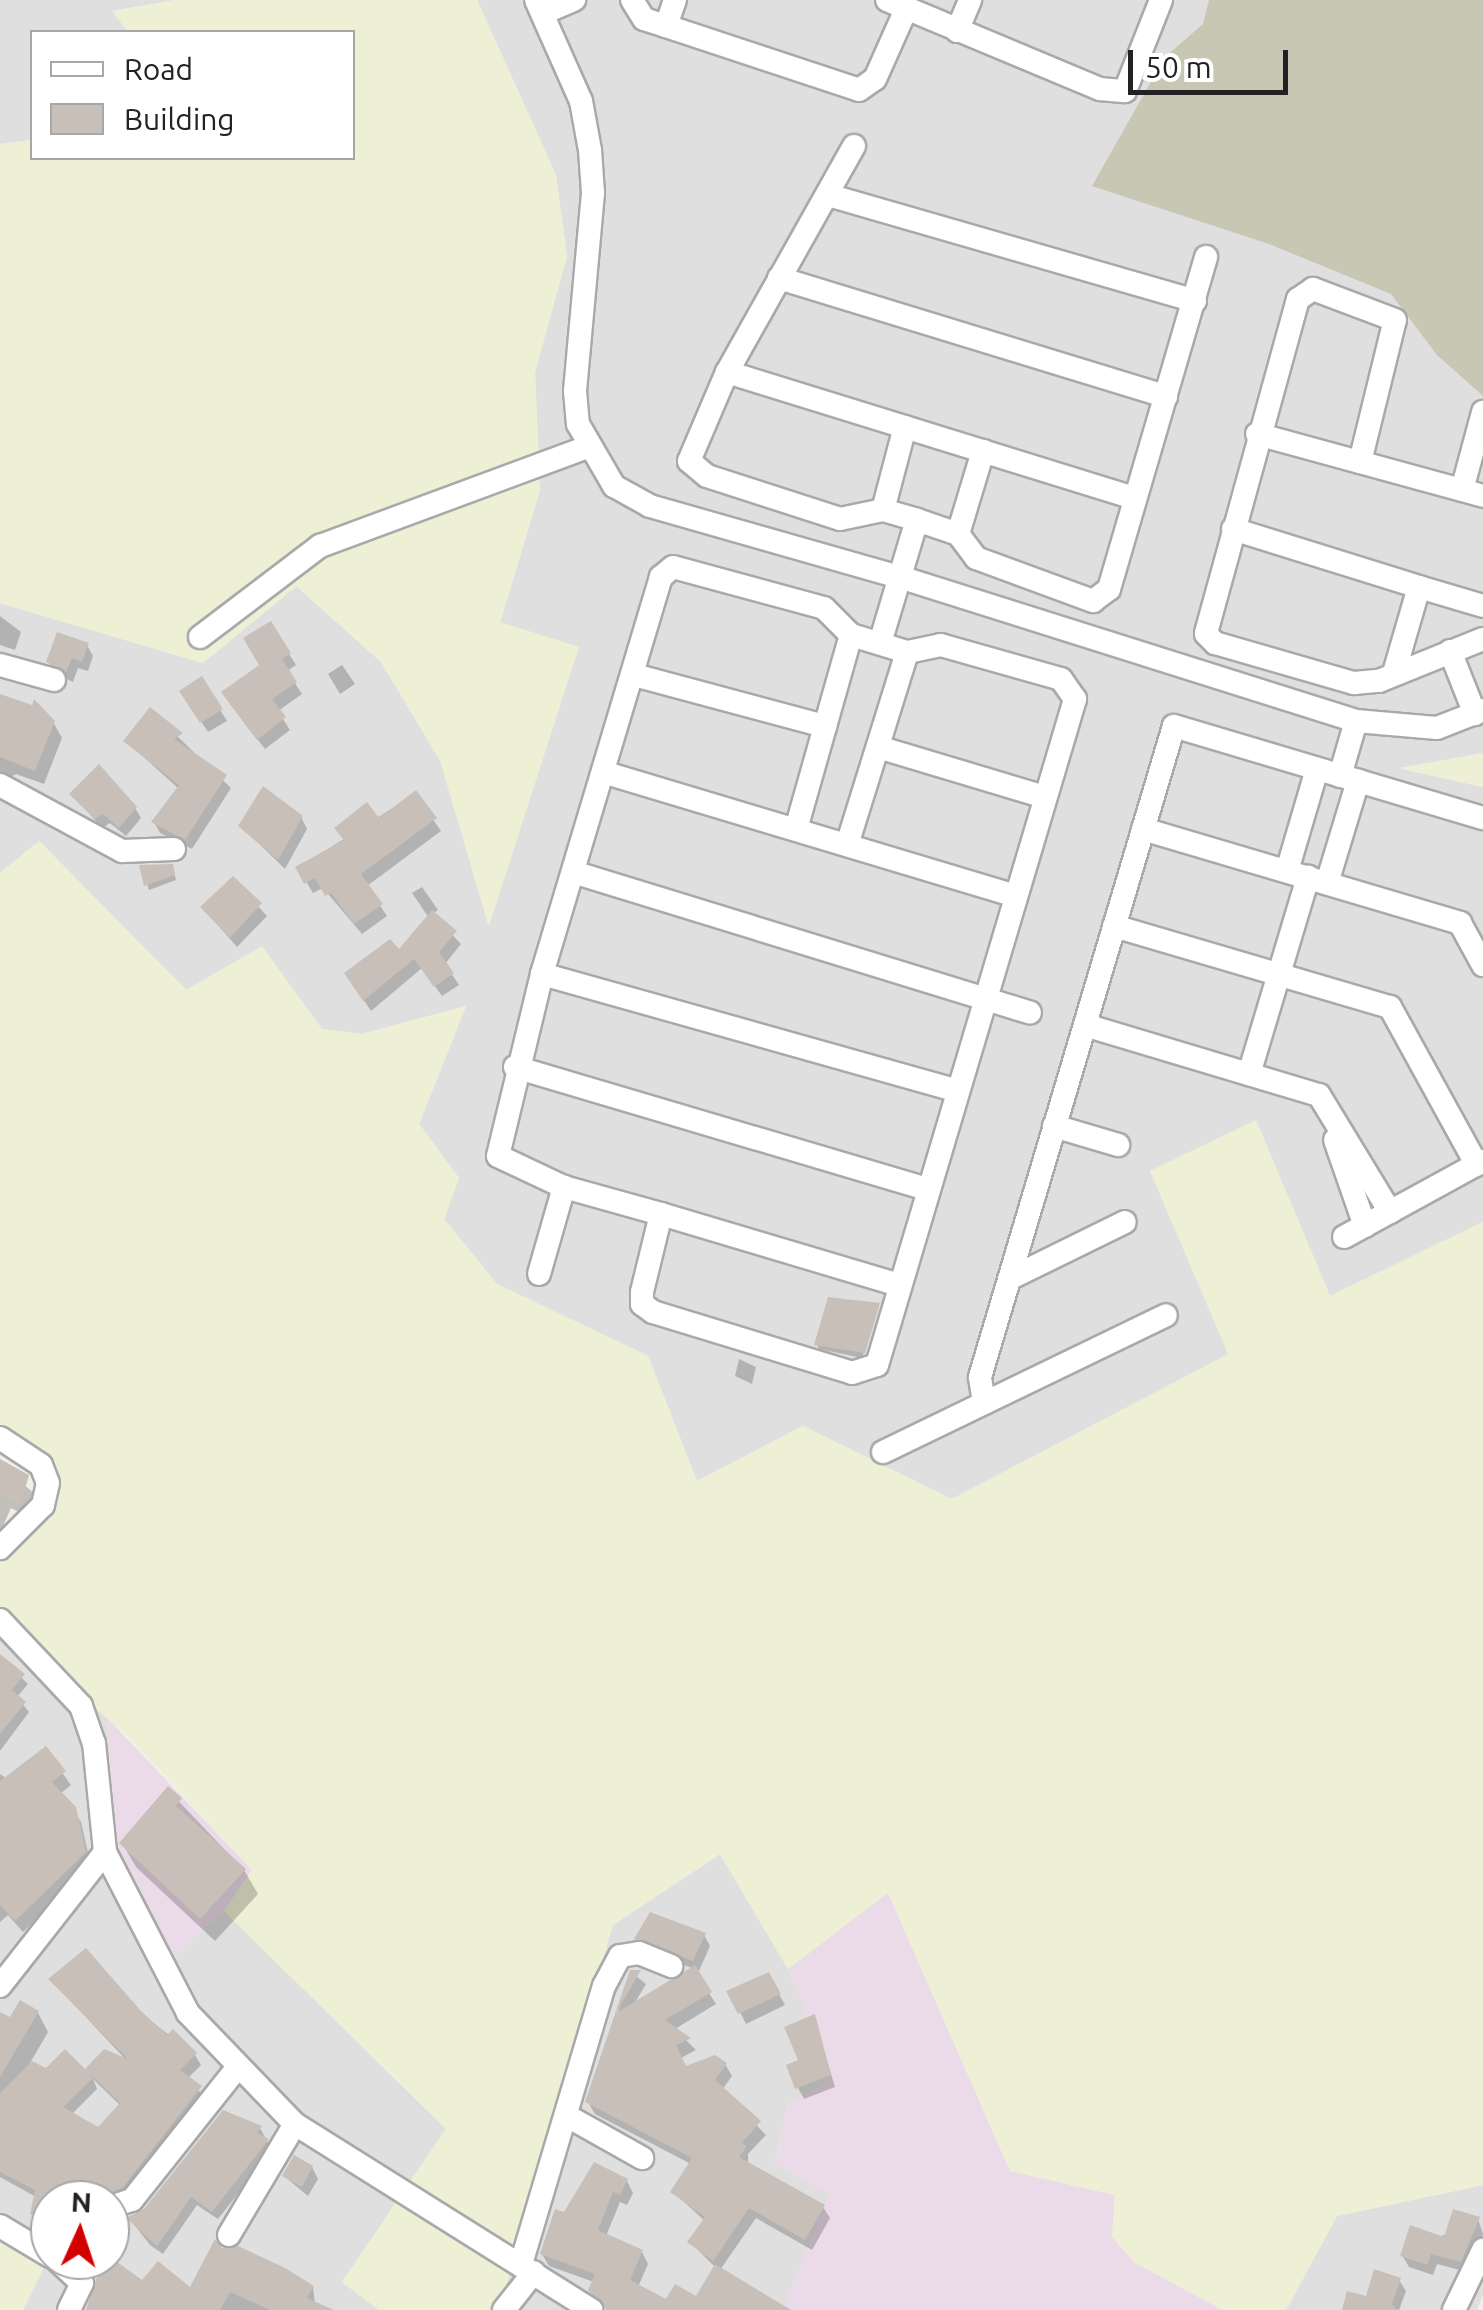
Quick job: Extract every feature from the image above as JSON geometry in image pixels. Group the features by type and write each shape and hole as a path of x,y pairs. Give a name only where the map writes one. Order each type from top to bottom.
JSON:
{"street":[{"path":"574,0 540,6 581,101 590,150 593,193 575,391 588,447 614,486 650,506 904,578 1356,722 1436,728 1479,712 1450,651"},
{"path":"632,0 644,19 859,90 875,79 897,4 1100,89 1125,91 1161,0"},
{"path":"666,26 674,0"},
{"path":"957,31 970,0"},
{"path":"854,146 690,448 697,471 840,519 883,510 918,520 958,534 976,558 1102,600 1206,257"},
{"path":"828,195 1195,301"},
{"path":"779,278 1166,396"},
{"path":"1360,462 1395,320 1313,288 1298,299 1257,434 1206,625 1215,642 1354,683 1394,673 1483,639"},
{"path":"728,372 1135,498"},
{"path":"1257,434 1473,493 1483,412"},
{"path":"883,510 905,427"},
{"path":"200,637 320,546 588,447"},
{"path":"958,534 983,452"},
{"path":"880,642 904,578 918,520"},
{"path":"1233,529 1483,606"},
{"path":"662,1214 642,1304 852,1372 877,1365 1075,698 1072,687 941,645 907,652 852,635 824,608 673,567 661,576 606,772 542,974 516,1066 498,1156 564,1187 662,1214 900,1285"},
{"path":"1394,673 1418,587"},
{"path":"796,830 852,635"},
{"path":"847,845 907,652"},
{"path":"0,665 54,680"},
{"path":"634,676 826,726"},
{"path":"1249,1074 1356,722"},
{"path":"984,1404 980,1377 1174,726 1483,818"},
{"path":"878,748 1045,798"},
{"path":"606,772 1015,896"},
{"path":"1307,877 1338,775"},
{"path":"0,785 122,852 174,848"},
{"path":"1143,828 1460,923 1483,966"},
{"path":"573,872 1030,1013"},
{"path":"1114,926 1390,1008 1480,1163 1344,1237"},
{"path":"542,974 957,1092"},
{"path":"1085,1025 1320,1094 1390,1212"},
{"path":"516,1066 928,1189"},
{"path":"1320,1094 1366,1226"},
{"path":"1054,1126 1118,1145"},
{"path":"539,1274 564,1187"},
{"path":"1009,1279 1125,1222"},
{"path":"883,1452 1166,1315"},
{"path":"0,1438 40,1465 48,1482 44,1504 0,1548"},
{"path":"0,1620 81,1706 94,1743 105,1852 188,2012 237,2068 295,2124 592,2310"},
{"path":"0,1986 105,1852"},
{"path":"504,2310 527,2268 604,1986 620,1956 638,1953 671,1966"},
{"path":"130,2201 237,2068"},
{"path":"569,2117 642,2158"},
{"path":"229,2236 295,2124"},
{"path":"0,2226 30,2243"},
{"path":"1454,2310 1483,2250"},
{"path":"69,2310 82,2283 79,2280"}],"shaded area":[{"path":"0,0 175,0 113,11 127,30 30,30 30,140 0,144"},
{"path":"175,0 477,0 556,175 567,256 535,372 540,490 500,622 579,647 489,926 440,761 381,662 297,586 203,663 0,603 0,144 30,140 30,160 355,160 355,30 126,30 112,11"},
{"path":"477,0 1483,0 1483,753 1402,769 1483,787 1483,1222 1330,1296 1256,1121 1150,1171 1229,1354 952,1499 803,1426 697,1481 648,1356 497,1284 444,1219 459,1178 419,1124 466,1006 362,1034 321,1029 262,947 186,990 39,841 0,873 0,603 203,663 296,586 381,662 441,761 488,924 578,647 500,623 540,490 535,372 567,256 556,175"},
{"path":"1209,0 1483,0 1483,396 1437,355 1391,294 1269,244 1092,186 1165,57 1203,24"},
{"path":"1483,753 1483,787 1399,768"},
{"path":"39,841 186,990 262,946 322,1029 362,1034 466,1006 419,1124 459,1178 444,1219 497,1284 648,1356 697,1481 803,1426 952,1499 1228,1354 1150,1171 1256,1120 1330,1296 1483,1222 1483,2185 1337,2216 1286,2310 1223,2310 1134,2262 1112,2237 1115,2195 1010,2171 888,1893 788,1969 720,1854 613,1925 581,2026 585,2046 498,2310 379,2310 342,2282 446,2129 224,1911 252,1870 133,1741 0,1625 0,1564 61,1496 39,1457 0,1434 0,873"},
{"path":"0,1625 108,1719 112,1835 158,1969 224,1911 446,2129 342,2282 379,2310 23,2310 38,2280 130,2280 130,2180 30,2180 30,2257 0,2241"},
{"path":"108,1719 252,1870 224,1911 157,1970 112,1835"},
{"path":"720,1854 788,1969 835,2078 789,2103 775,2162 830,2193 783,2310 498,2310 613,1925"},
{"path":"888,1892 1010,2171 1115,2195 1112,2237 1134,2262 1223,2310 783,2310 829,2194 775,2163 789,2103 834,2078 788,1969"},
{"path":"1483,2185 1483,2295 1477,2310 1286,2310 1337,2216"},
{"path":"0,2241 30,2257 30,2280 38,2280 23,2310 0,2310"}],"building":[{"path":"271,621 291,653 282,659 297,682 272,699 286,717 257,740 221,692 259,665 243,638"},
{"path":"57,632 89,643 82,662 72,658 66,672 46,662"},
{"path":"202,676 223,709 200,723 179,691"},
{"path":"0,694 32,705 34,699 55,721 35,771 0,757"},
{"path":"150,707 183,733 174,739 227,775 185,840 151,822 179,785 123,741"},
{"path":"99,764 137,807 119,828 103,814 95,819 69,794"},
{"path":"263,786 303,816 278,860 238,826"},
{"path":"416,790 437,818 361,874 383,904 354,924 331,893 325,896 315,878 304,884 295,867 344,840 334,828 367,802 379,818"},
{"path":"173,864 175,875 144,886 139,865"},
{"path":"233,876 262,903 230,938 200,907"},
{"path":"432,910 457,931 439,952 454,973 434,987 414,959 363,1001 344,973 390,939 399,949"},
{"path":"828,1297 880,1303 865,1353 814,1345"},
{"path":"0,1459 29,1475 20,1506 0,1496"},
{"path":"0,1654 25,1674 12,1690 26,1702 0,1734"},
{"path":"46,1746 66,1771 52,1782 76,1807 86,1852 15,1921 0,1905 0,1781"},
{"path":"168,1786 182,1798 176,1806 246,1869 200,1919 119,1843"},
{"path":"650,1912 706,1933 693,1961 634,1939"},
{"path":"86,1948 141,2011 167,2035 173,2029 197,2053 180,2070 202,2086 128,2180 30,2180 30,2187 0,2172 0,2093 32,2061 46,2068 65,2049 85,2069 104,2049 128,2059 48,1979","holes":["90,2074 120,2103 98,2127 63,2107 93,2078"]},
{"path":"695,1965 712,1992 665,2020 691,2038 676,2045 686,2066 715,2055 727,2063 715,2080 761,2121 742,2143 747,2146 739,2157 825,2205 805,2240 749,2208 713,2261 687,2242 705,2217 670,2192 692,2158 585,2102 630,1970 641,1970 616,2013"},
{"path":"769,1972 781,1994 738,2014 726,1991"},
{"path":"20,2000 39,2011 0,2077 0,2012 10,2017"},
{"path":"815,2014 831,2075 795,2089 786,2065 798,2060 784,2027"},
{"path":"223,2110 262,2126 257,2133 269,2139 212,2212 191,2197 157,2246 130,2222 130,2216 144,2209"},
{"path":"294,2155 313,2166 302,2187 282,2176"},
{"path":"594,2162 628,2179 620,2195 613,2192 598,2230 643,2250 630,2280 666,2299 675,2284 696,2296 715,2264 791,2310 607,2310 588,2290 595,2274 540,2254 555,2209 564,2212"},
{"path":"1453,2209 1480,2217 1461,2262 1431,2254 1427,2265 1400,2256 1410,2225 1444,2237"},
{"path":"215,2239 222,2248 238,2246 285,2268 314,2286 307,2298 334,2310 270,2310 230,2292 220,2310 86,2310 96,2280 130,2280 130,2271 142,2280 158,2261 190,2287"},
{"path":"1374,2269 1401,2278 1392,2304 1397,2310 1342,2310 1347,2291 1366,2296"}]}
